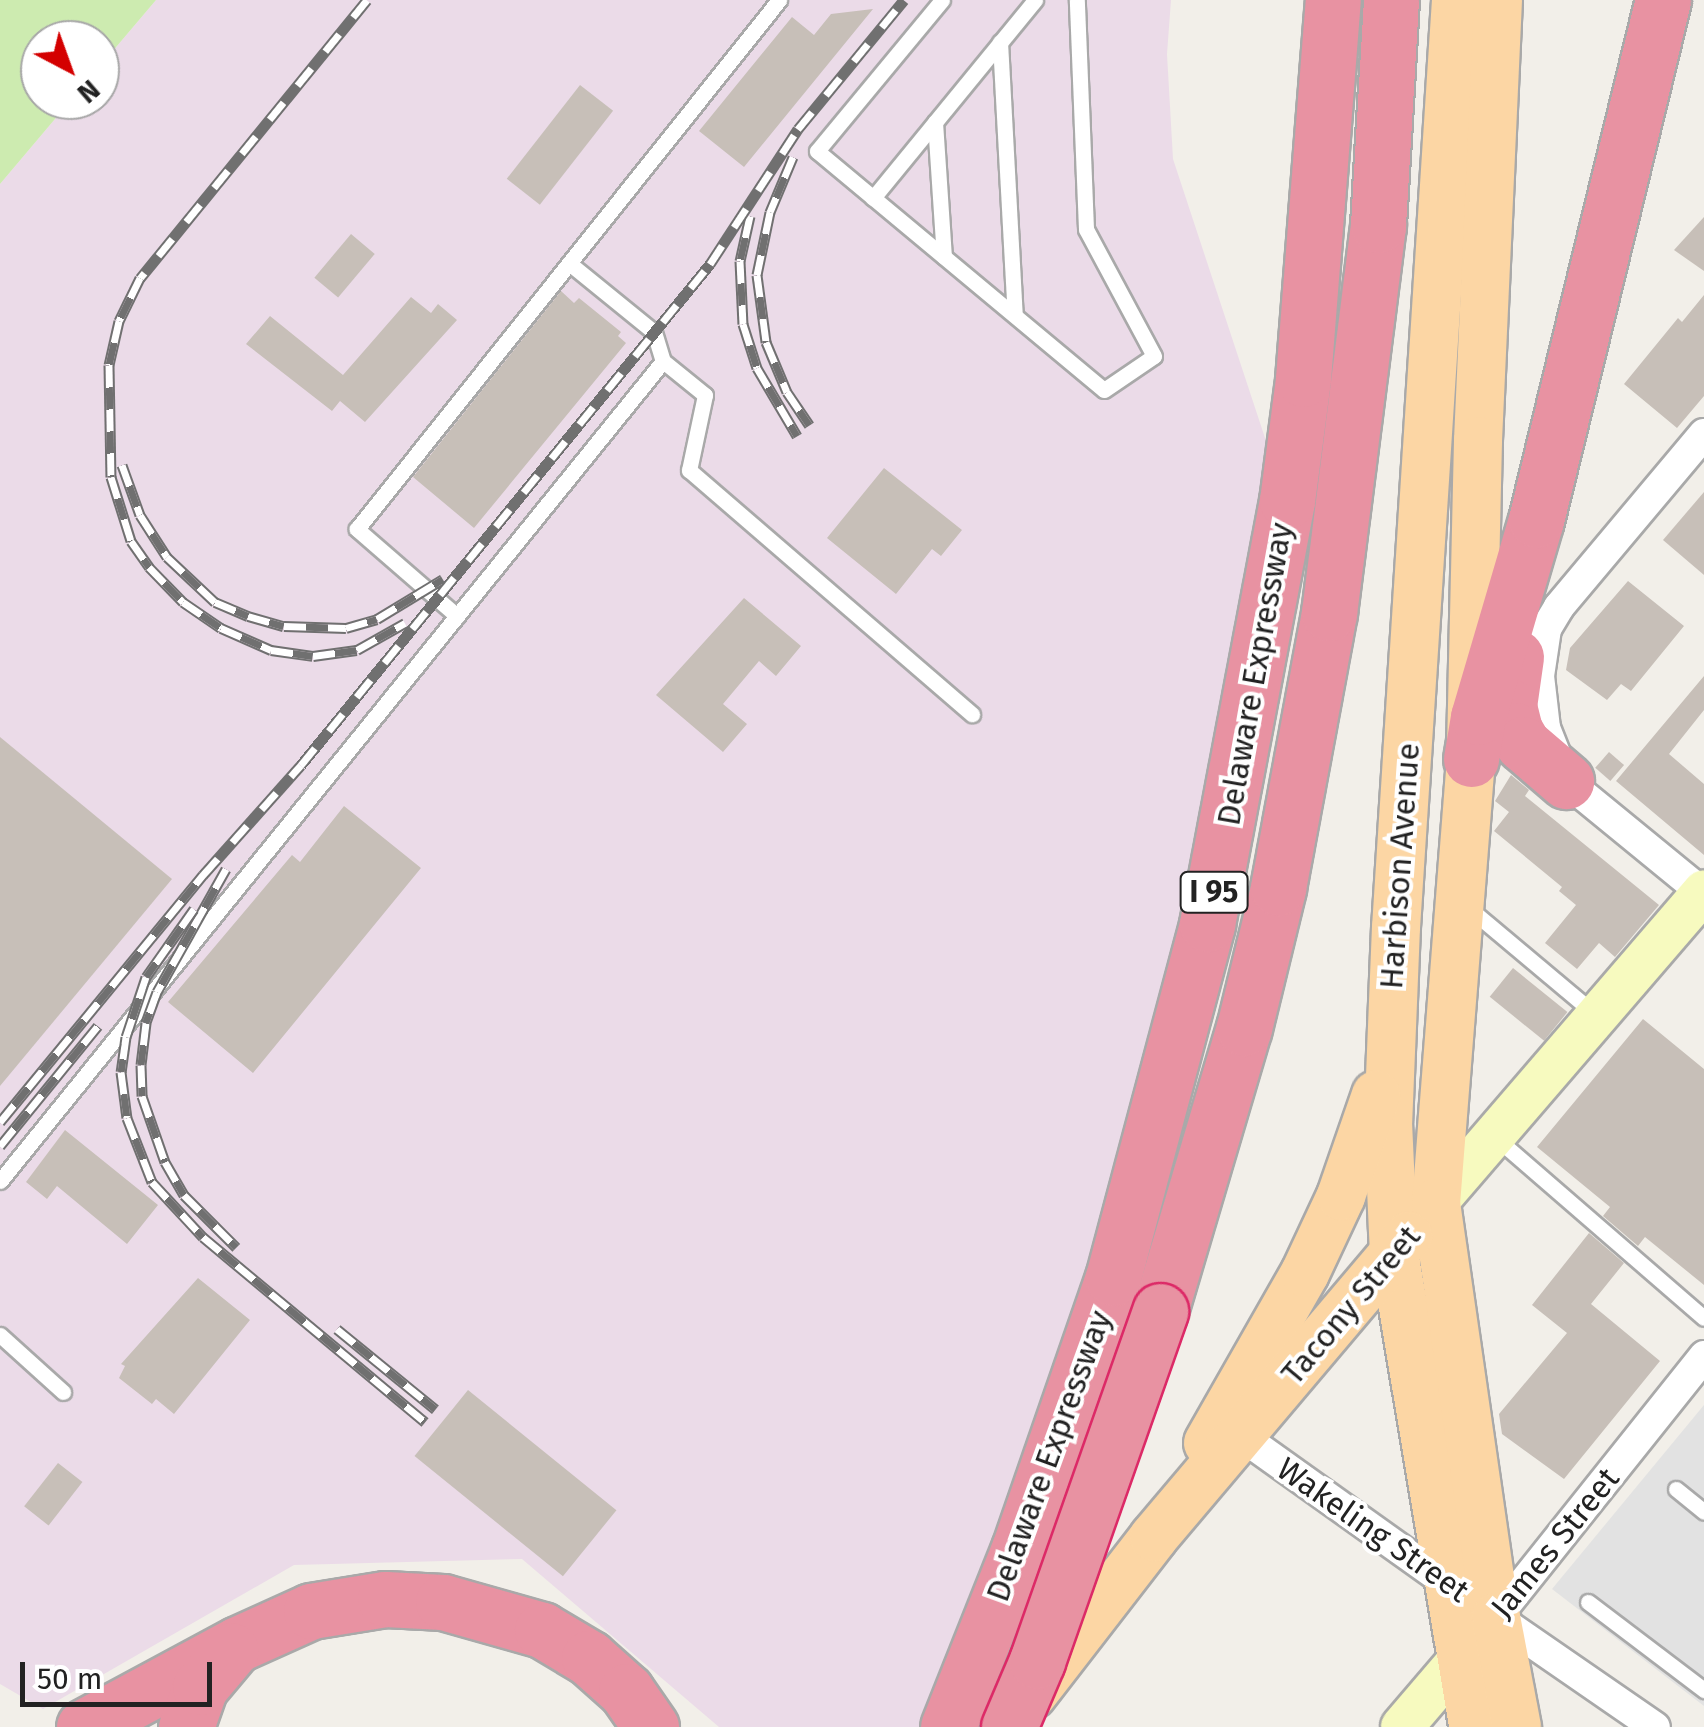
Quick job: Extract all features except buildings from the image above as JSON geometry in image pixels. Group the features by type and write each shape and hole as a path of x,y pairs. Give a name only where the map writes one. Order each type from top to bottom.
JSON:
{"highway":[{"name":"Delaware Expressway","path":"948,1727 1019,1549 1113,1278 1164,1100 1207,924 1287,501 1303,379 1333,0"},
{"name":"Delaware Expressway","path":"1008,1727 1038,1661 1160,1311 1248,1010 1278,888 1329,613 1344,502 1378,224 1391,0"},
{"path":"1470,760 1478,717 1536,520 1663,0"},
{"path":"1536,520 1509,706 1523,744 1566,781"},
{"path":"84,1727 238,1644 311,1611 385,1599 443,1602 542,1630 589,1658 626,1691 651,1727"},
{"path":"186,1727 200,1686 238,1644"}],"main road":[{"name":"Harbison Avenue","path":"1456,0 1390,1048 1394,1253 1474,1727"},
{"name":"Harbison Avenue","path":"1498,0 1478,441 1470,760 1436,1203 1496,1617 1518,1727"},
{"name":"Tacony Street","path":"1008,1727 1154,1536 1704,892"},
{"path":"1154,1536 1304,1273 1342,1196 1390,1048"},
{"name":"James Street","path":"1402,1727 1496,1617"}],"street":[{"path":"1704,434 1546,628 1540,650 1541,703 1550,748 1566,781 1704,892"},
{"name":"James Street","path":"1496,1617 1704,1356"},
{"name":"Wakeling Street","path":"1240,1435 1655,1727"}],"lane":[{"path":"457,616 357,529 779,0"},
{"path":"942,0 817,151 1104,390 1154,356 1086,229 1077,0"},
{"path":"874,198 1035,0"},
{"path":"1000,42 1014,316"},
{"path":"936,122 944,257"},
{"path":"570,263 654,332 663,362 705,395 690,470 972,714"},
{"path":"0,1181 663,362"},
{"path":"1460,902 1598,1015"},
{"path":"1494,1136 1704,1318"},
{"path":"0,1335 64,1392"},
{"path":"1676,1489 1704,1512"},
{"path":"1588,1602 1704,1690"}],"shaded area":[{"path":"156,0 1171,0 1167,54 1173,159 1266,441 1269,552 1112,1243 938,1727 719,1727 522,1559 294,1565 43,1709 0,1684 0,184 54,120 120,120 120,42"},
{"path":"1704,1405 1704,1706 1552,1589"}],"green space":[{"path":"0,0 156,0 120,42 120,20 20,20 20,120 54,120 0,184"}],"railway":[{"path":"367,0 140,278 119,321 109,365 111,477 131,541 149,567 183,602 221,628 271,650 313,656 357,650 405,623"},
{"path":"0,1122 203,875 301,765 710,264 798,129 904,0"},
{"path":"793,157 770,212 757,275 766,342 787,392 809,425"},
{"path":"750,216 740,261 743,324 757,368 797,436"},
{"path":"122,465 140,515 167,557 215,602 248,616 284,626 346,628 377,619 443,579"},
{"path":"226,869 157,992 146,1023 141,1065 142,1096 165,1162 184,1195 236,1247"},
{"path":"194,909 146,977 126,1037 121,1072 127,1118 152,1182 203,1237 425,1422"},
{"path":"0,1146 98,1026"},
{"path":"337,1329 435,1409"}]}
